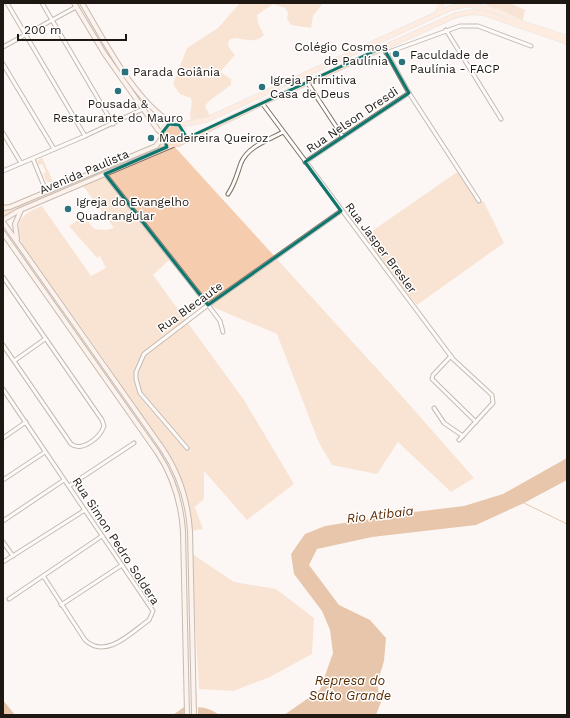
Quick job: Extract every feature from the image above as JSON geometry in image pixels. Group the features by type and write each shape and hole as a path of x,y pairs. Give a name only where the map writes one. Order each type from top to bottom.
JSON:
{"main road":[{"path":"82,3 105,43 144,100 160,116 179,125 206,120 437,14 468,4 486,7 522,23 567,38"},
{"path":"437,14 442,3"},
{"path":"484,3 499,12"},
{"path":"75,5 104,53 163,135 166,142 173,145 306,82 454,16 472,12 484,13 567,42"},
{"path":"163,135 166,125 172,123"},
{"path":"179,125 184,132 182,140"},
{"name":"Avenida Paulista","path":"3,208 10,208 46,191 156,146 163,135"},
{"name":"Avenida Paulista","path":"3,221 21,210 173,145"},
{"path":"18,241 15,224 21,210"},
{"path":"3,221 162,448 180,481 190,522 194,715"},
{"path":"3,233 157,452 173,483 180,507 183,531 187,715"}],"street":[{"path":"7,3 85,136"},
{"path":"42,3 113,124"},
{"path":"3,47 52,20 75,5"},
{"path":"386,52 460,26 478,26 531,46"},
{"path":"446,30 501,119"},
{"path":"383,47 409,93 479,201"},
{"path":"3,64 54,149"},
{"path":"306,82 343,137"},
{"name":"Rua Nelson Dresdi","path":"305,162 409,93"},
{"name":"Rua Jasper Bresler","path":"262,103 341,211 451,356 493,397 493,403 476,422"},
{"path":"3,170 33,159 113,124 143,109"},
{"path":"228,194 235,184 241,163 246,154 252,148 283,132"},
{"path":"3,133 21,163"},
{"path":"33,159 46,191"},
{"path":"105,174 220,321 223,332"},
{"name":"Rua Blecaute","path":"187,448 140,393 136,372 141,359 148,349 341,211"},
{"path":"3,277 102,420 104,426 103,430 82,447 71,444 3,345"},
{"path":"14,361 45,339"},
{"path":"451,356 433,375 432,379 476,422 459,440"},
{"name":"Rua Simon Pedro Soldera","path":"3,389 153,611 149,620 111,646 105,648 88,644 44,577"},
{"path":"434,408 444,423 463,436"},
{"path":"3,438 26,422"},
{"path":"69,486 134,443"},
{"path":"3,480 45,452"},
{"path":"3,521 64,480"},
{"path":"3,562 85,510"},
{"path":"9,598 44,577 102,536"},
{"path":"3,542 13,556"},
{"path":"62,605 122,565"}],"highlighted area":[{"path":"383,47 409,93 305,162 341,211 208,305 105,174 167,147 162,133 169,124 179,125 187,138"}],"shaded area":[{"path":"240,3 323,3 313,16 311,28 291,25 287,19 288,13 285,8 273,4 257,15 258,23 264,35 261,38 246,40 234,38 229,40 228,46 235,55 220,72 231,79 231,85 209,101 205,106 211,118 193,123 190,117 192,105 191,98 180,94 173,84 187,48 218,28"},
{"path":"483,3 510,3 525,10 522,23"},
{"path":"173,125 179,128 182,134 179,140 173,143 167,140 164,134 167,128"},
{"path":"163,136 173,145 400,394 474,478 451,492 398,442 377,474 332,465 319,443 277,334 208,305 171,258 153,275 244,400 294,484 247,520 204,471 204,499 195,507 203,529 190,531 187,506 168,456 105,361 22,244 19,229 21,219 24,215 42,206 91,276 106,268 100,256 97,258 69,226 84,216 94,229 106,230 114,228 83,186 99,177 18,211 3,222 3,208 156,146"},
{"path":"42,157 53,182 47,182 43,174 46,172 42,164 39,165 37,161"},
{"path":"460,170 479,201 484,202 504,243 417,305 362,238"},
{"path":"191,553 234,582 276,589 314,618 312,654 270,677 233,691 199,689"}],"water":[{"name":"Represa do Salto Grande","path":"567,458 567,480 524,503 476,525 372,537 317,549 309,565 339,605 370,620 386,638 384,661 377,684 381,702 376,715 284,715 320,690 333,653 330,630 322,611 294,574 291,554 305,534 325,526 406,513 464,506 503,494"},
{"path":"3,700 15,715 3,715"},
{"path":"184,707 198,707 207,709 219,715 173,715"}],"pier":[{"path":"184,705 198,705 198,715 184,715"}],"waterway":[{"path":"524,503 567,524"}],"place":[{"name":"Colégio Cosmos de Paulínia","path":"396,54"},
{"name":"Faculdade de Paulínia - FACP","path":"402,62"},
{"name":"Parada Goiânia","path":"125,72"},
{"name":"Igreja Primitiva Casa de Deus","path":"262,87"},
{"name":"Pousada & Restaurante do Mauro","path":"118,91"},
{"name":"Madeireira Queiroz","path":"151,138"},
{"name":"Igreja do Evangelho Quadrangular","path":"68,209"}],"water label":[{"name":"Rio Atibaia","path":"380,514"}]}
